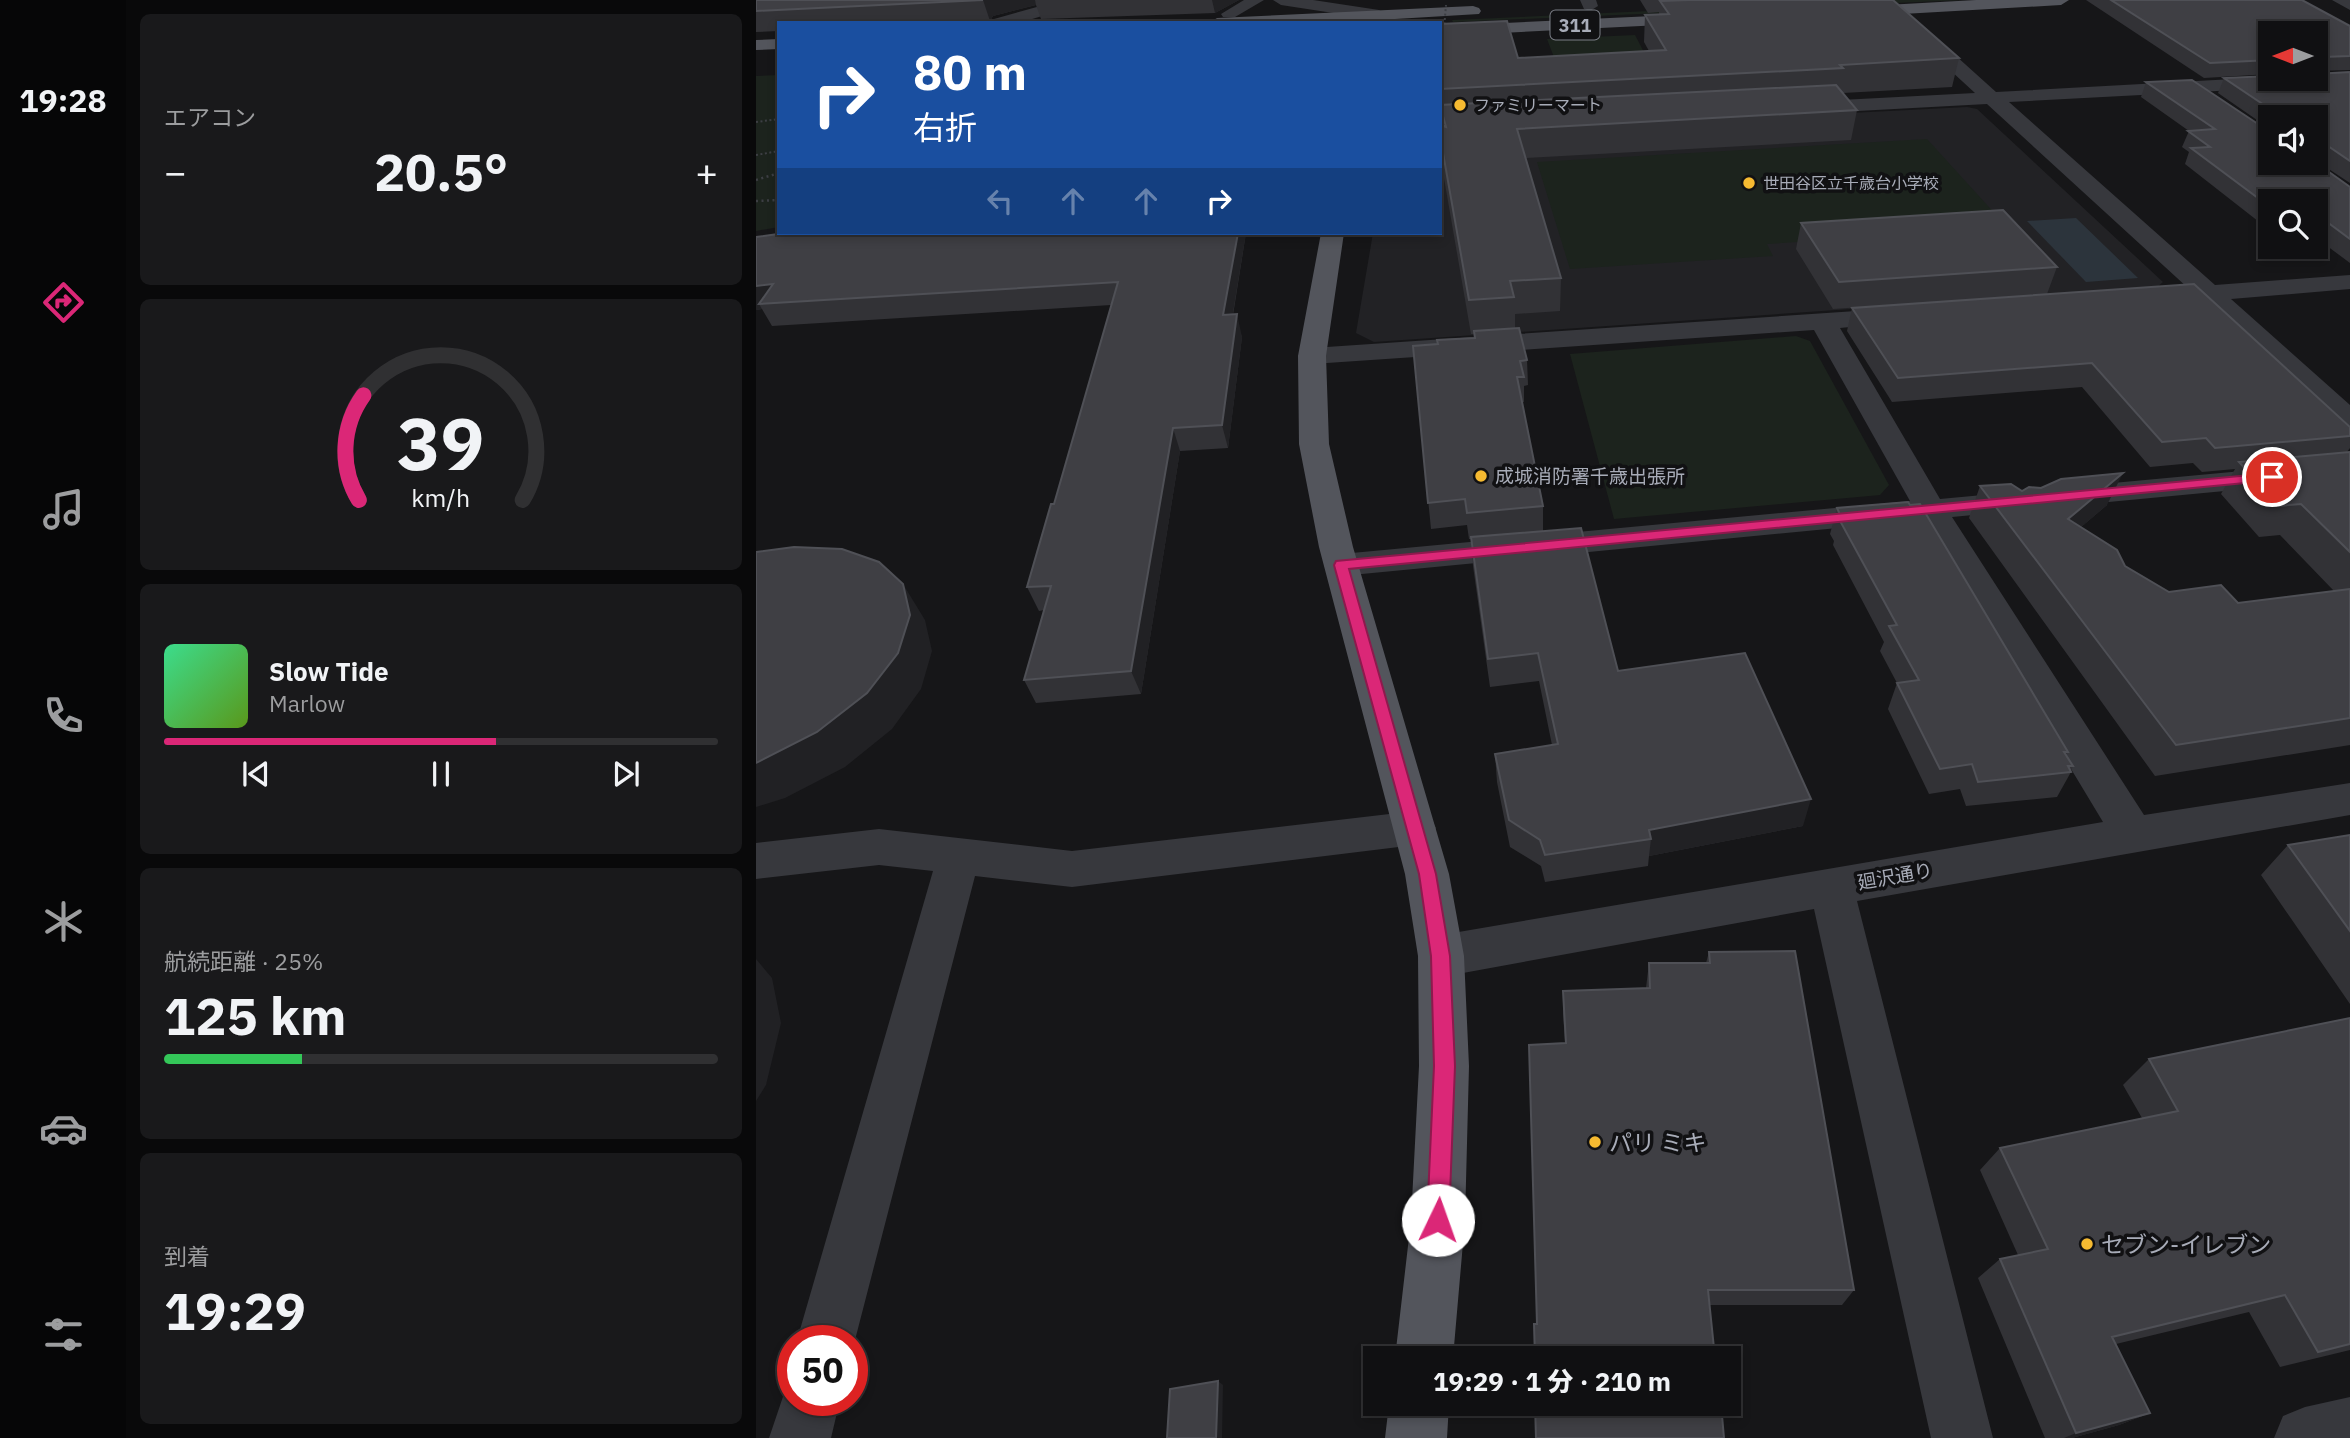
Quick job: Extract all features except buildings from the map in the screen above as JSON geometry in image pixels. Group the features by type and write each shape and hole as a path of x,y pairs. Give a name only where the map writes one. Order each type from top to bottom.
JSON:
{"main road":[{"path":"1829,13 2061,0"},
{"path":"1223,18 1496,10"},
{"name":"311","path":"1442,30 1710,19"},
{"path":"756,45 777,44"},
{"path":"1332,235 1312,356 1314,444 1341,565 1427,874 1441,956 1444,1066 1438,1220 1425,1346"},
{"path":"1416,1438 1418,1416"}],"street":[{"path":"1007,21 1079,0"},
{"path":"1223,18 1256,0"},
{"path":"1281,0 1380,13"},
{"path":"2340,0 2350,5"},
{"path":"1894,10 2350,420"},
{"path":"1785,109 2350,78"},
{"path":"2192,87 2214,102"},
{"path":"2128,300 2350,282"},
{"path":"1312,356 1920,315"},
{"path":"1823,322 1931,510 2133,834"},
{"path":"1341,565 2350,470"},
{"name":"廻沢通り","path":"1441,956 2133,834 2350,799"},
{"path":"756,861 879,847 1072,869 1415,828"},
{"path":"830,1325 959,855"},
{"path":"1831,887 1962,1438"},
{"path":"800,1438 806,1416"},
{"path":"2305,1438 2350,1427"}],"path":[{"path":"1442,30 1446,5"},
{"path":"756,122 777,119"},
{"path":"756,155 777,151"},
{"path":"756,180 777,174"},
{"path":"756,201 777,200"}],"shaded area":[{"path":"1891,0 1965,0 1452,20"},
{"path":"1635,35 1646,56 1555,60 1547,39"},
{"path":"777,75 777,227 756,231 756,76"},
{"name":"世田谷区立千歳台小学校","path":"1967,107 1977,109 2163,282 2156,288 1374,342 1356,333 1373,235 1442,235 1442,134"},
{"path":"1927,139 2008,228 1767,244 1773,256 1570,269 1537,162"},
{"path":"2076,218 2138,278 2086,282 2027,221"},
{"path":"1796,336 1810,341 1889,485 1880,495 1614,519 1570,354"}],"place":[{"name":"ファミリーマート","path":"1460,105"},
{"name":"世田谷区立千歳台小学校","path":"1749,183"},
{"name":"成城消防署千歳出張所","path":"1481,476"},
{"name":"パリ ミキ","path":"1595,1142"},
{"name":"セブン-イレブン","path":"2087,1244"}],"route":[{"path":"1438,1220 1444,1066 1441,956 1427,874 1341,565 2272,477"}]}
